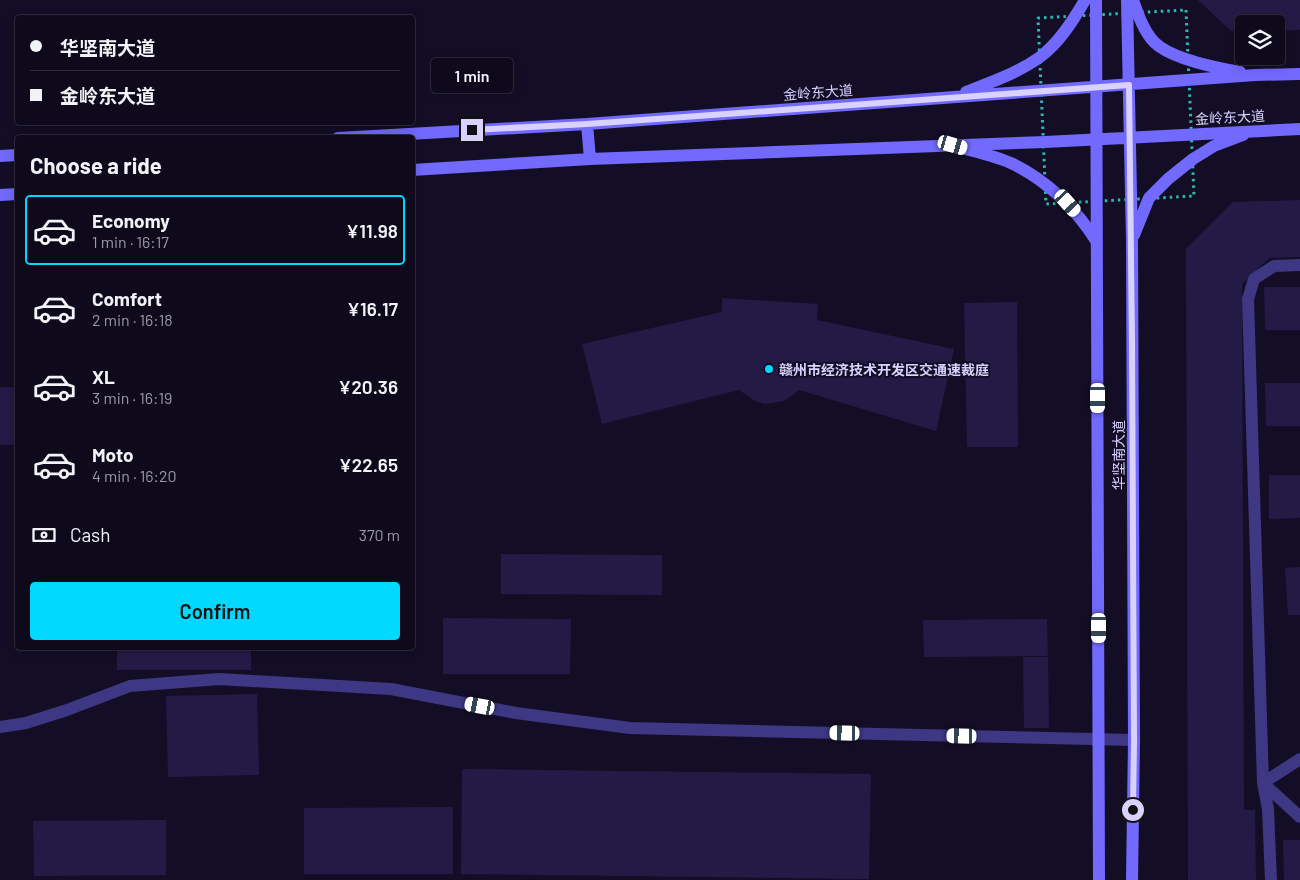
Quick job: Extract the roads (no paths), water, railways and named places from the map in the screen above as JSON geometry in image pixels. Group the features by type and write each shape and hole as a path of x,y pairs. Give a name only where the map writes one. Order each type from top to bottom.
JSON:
{"main road":[{"path":"953,97 1018,71 1040,57 1057,40 1085,0"},
{"name":"华坚南大道","path":"1096,0 1100,880"},
{"name":"华坚南大道","path":"1127,0 1132,242 1134,740 1132,880"},
{"path":"1133,0 1141,23 1154,42 1173,54 1204,65 1255,75"},
{"name":"金岭东大道","path":"391,135 587,124 1255,75 1300,74"},
{"path":"587,124 590,159"},
{"name":"金岭东大道","path":"415,170 590,159 1300,129"},
{"path":"1132,242 1149,198 1168,179 1193,159 1214,146 1255,130"},
{"path":"953,145 1011,163 1046,184 1068,203 1098,243"},
{"path":"0,156 15,155"},
{"path":"0,195 15,194"}],"street":[{"path":"1271,880 1268,809 1263,783 1248,299 1254,279 1274,266 1300,265"},
{"path":"0,727 26,723 130,686 219,679 391,689 516,714 630,728 1134,740"},
{"path":"1263,783 1300,759"},
{"path":"1263,783 1300,817"}],"place":[{"name":"赣州市经济技术开发区交通速裁庭","path":"769,369"}]}
